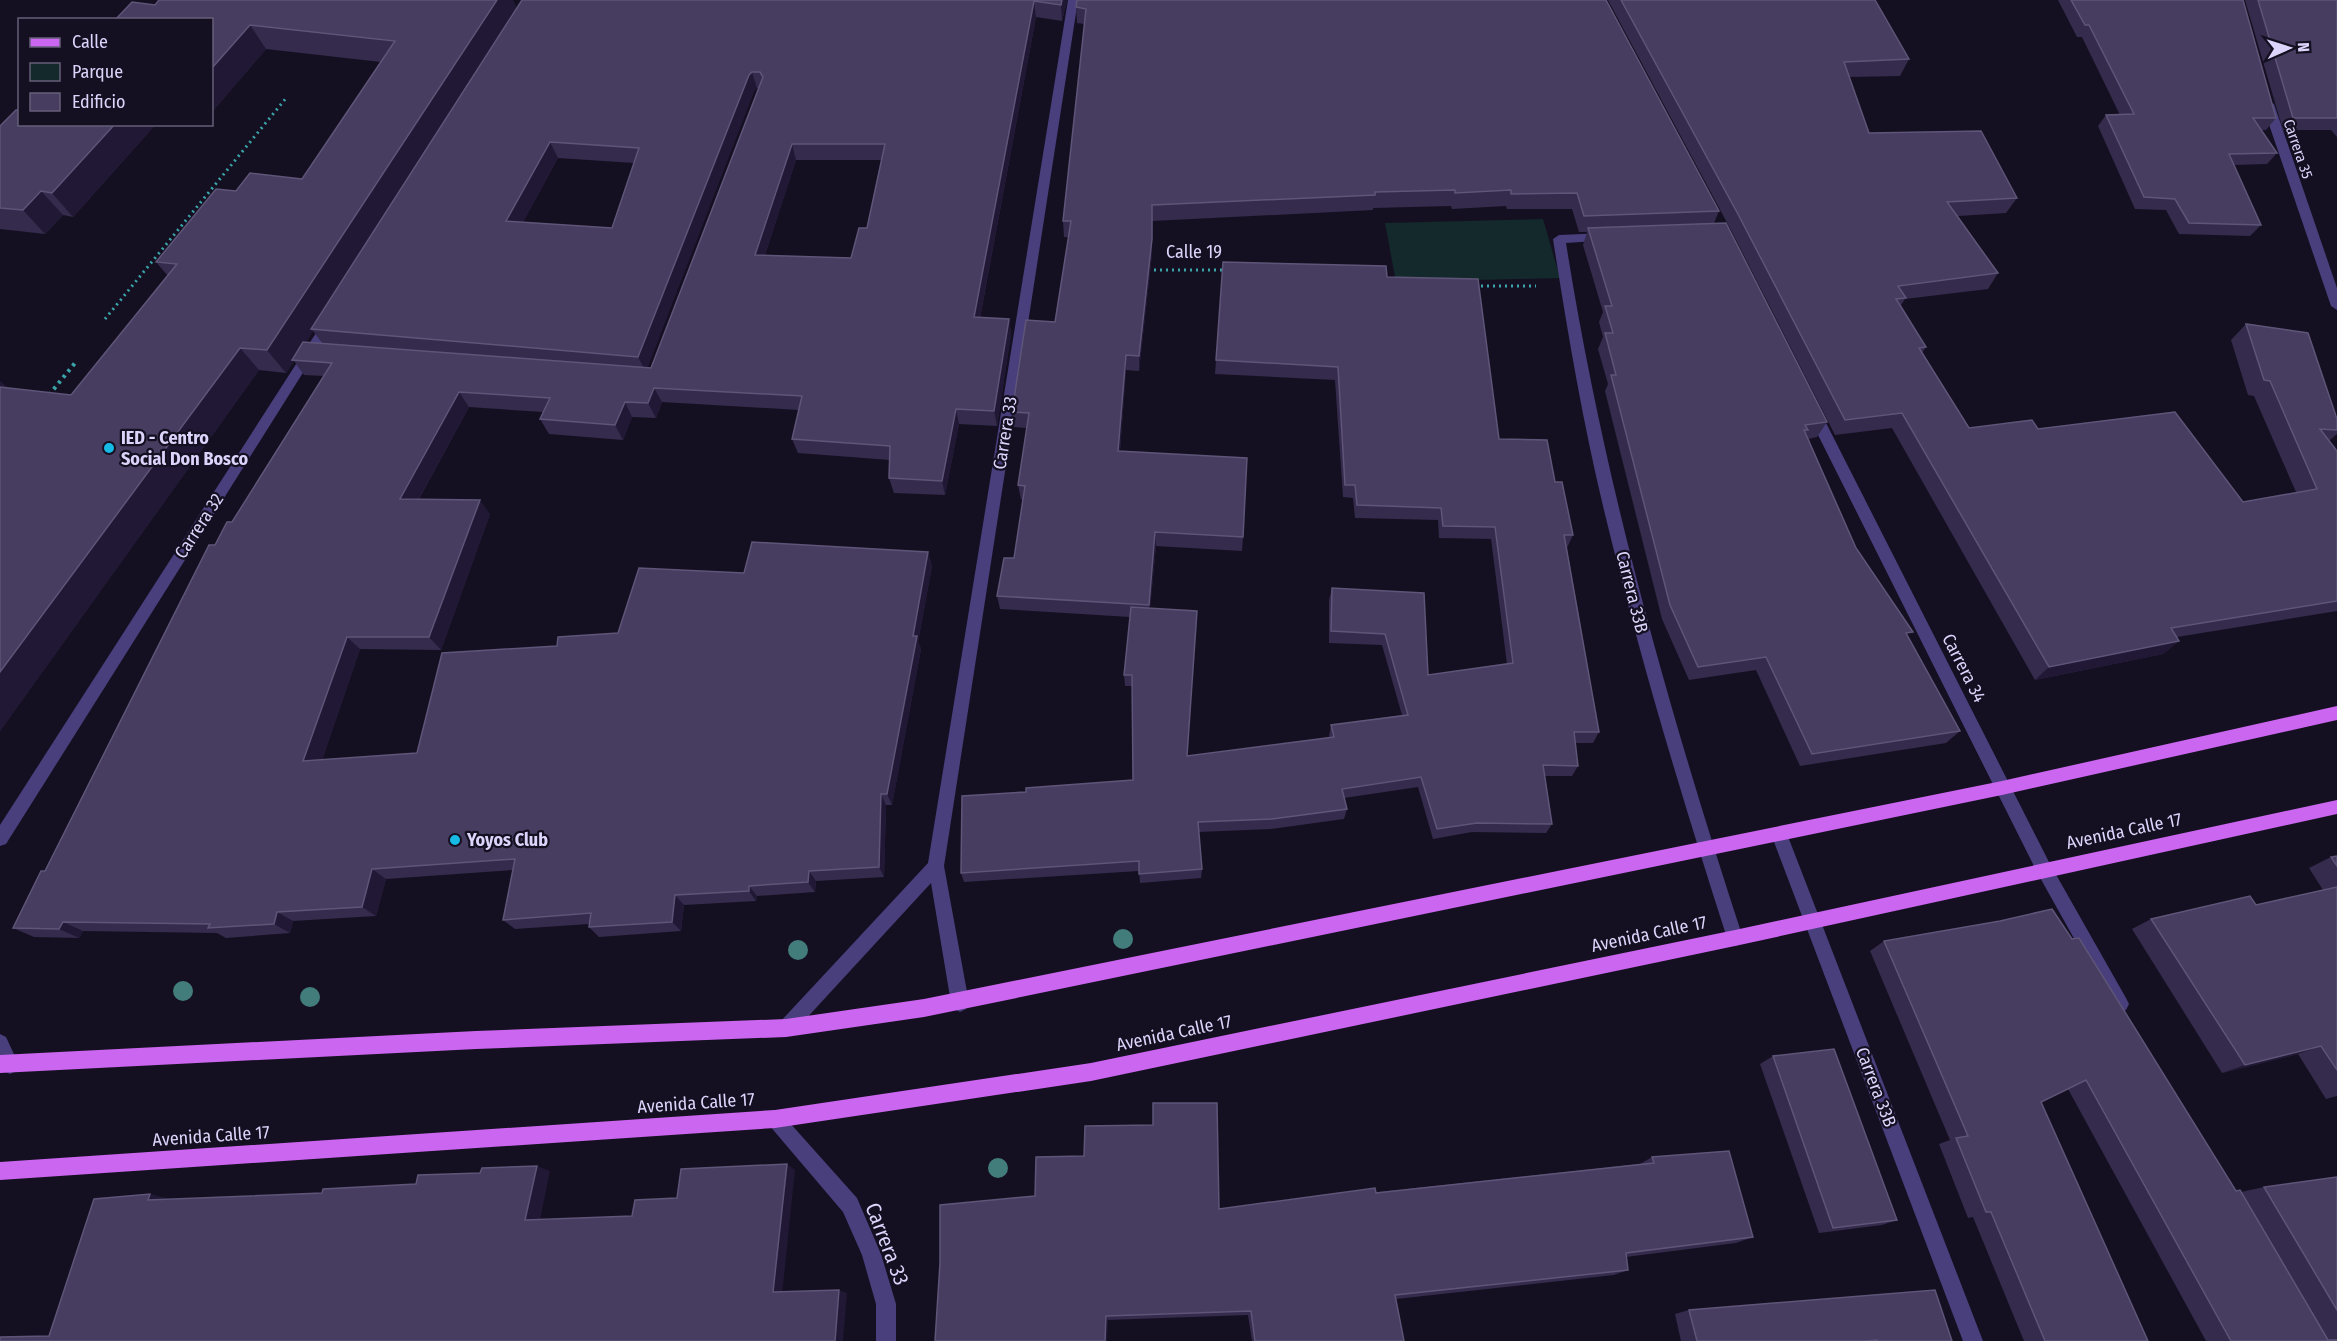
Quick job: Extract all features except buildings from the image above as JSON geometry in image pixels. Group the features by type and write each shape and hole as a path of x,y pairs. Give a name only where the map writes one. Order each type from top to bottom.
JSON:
{"main road":[{"path":"5,1065 476,1040 786,1028 960,1003 2002,788 2337,713"},
{"name":"Avenida Calle 17","path":"0,1172 775,1119 1091,1072 1735,938 2336,809"}],"street":[{"name":"Carrera 33","path":"960,1003 936,866 1073,0"},
{"name":"Carrera 35","path":"2265,96 2337,306"},
{"name":"Carrera 33B","path":"1618,237 1559,239 1566,286 1593,433 1635,607 1706,849 1735,938"},
{"name":"Carrera 32","path":"0,839 317,351 337,310"},
{"name":"Carrera 34","path":"1810,404 2044,870 2129,1020"},
{"name":"Carrera 33B","path":"1779,834 1973,1341"},
{"path":"786,1028 936,866"},
{"path":"0,1043 5,1065"},
{"name":"Carrera 33","path":"775,1119 850,1205 871,1254 886,1304 886,1341"}],"path":[{"path":"105,319 287,97"},
{"name":"Calle 19","path":"1137,270 1233,270"},
{"path":"1472,286 1566,286"},
{"path":"45,400 75,363"}],"green space":[{"path":"1543,219 1560,278 1396,282 1385,223"}],"place":[{"name":"IED - Centro Social Don Bosco","path":"109,448"},
{"name":"Yoyos Club","path":"455,840"}]}
